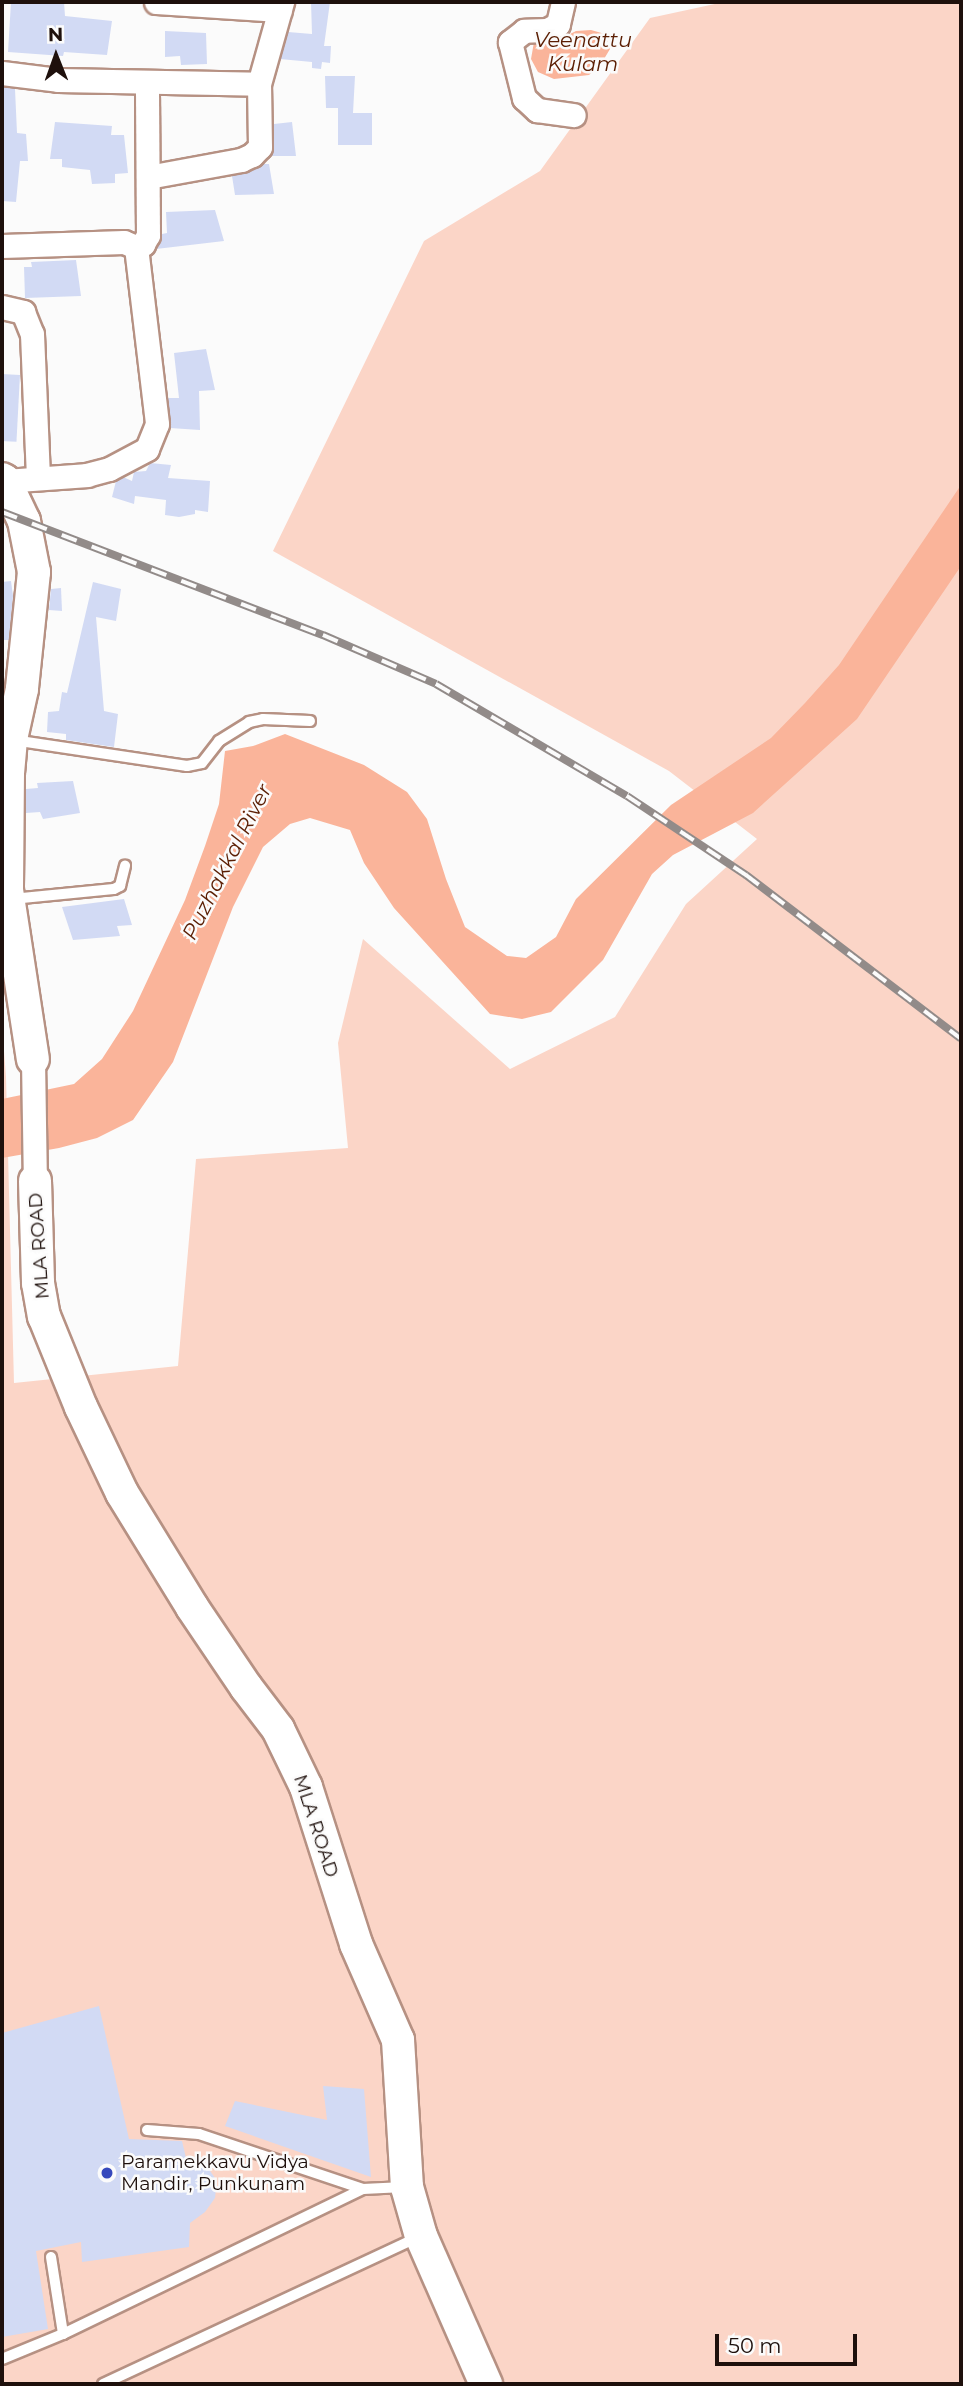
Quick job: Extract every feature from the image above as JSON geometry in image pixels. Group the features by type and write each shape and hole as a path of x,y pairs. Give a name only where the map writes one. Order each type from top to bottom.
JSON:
{"street":[{"path":"148,177 252,155 260,147 259,84 281,6 156,2"},
{"path":"564,2 558,24 547,30 524,30 510,42 524,98 537,110 574,115"},
{"path":"2,73 58,80 259,84"},
{"path":"136,247 148,235 148,82"},
{"path":"2,246 124,242 136,247"},
{"path":"35,1181 33,1059 9,899 5,825 10,739 22,689 34,572 24,520 4,480 87,475 108,470 132,458 152,442 156,424 154,386 136,247"},
{"path":"2,307 23,312 32,334 38,476"},
{"name":"MLA ROAD","path":"35,1181 38,1283 44,1316 81,1407 122,1493 192,1607 278,1729 306,1787 356,1944 398,2040 407,2187 421,2236 486,2384"}],"lane":[{"path":"10,739 187,766 202,763 219,741 249,722 263,719 310,721"},
{"path":"9,899 114,889 120,886 125,866"},
{"path":"147,2130 199,2134 362,2189 407,2187"},
{"path":"2,2359 63,2334 362,2189"},
{"path":"103,2384 421,2236"},
{"path":"51,2258 63,2334"}],"shaded area":[{"path":"724,2 961,2 961,2384 2,2384 2,1025 6,1077 14,1383 178,1366 196,1159 348,1148 338,1043 363,939 510,1069 615,1017 686,904 757,839 669,771 273,551 424,241 540,171 650,18"}],"water":[{"name":"Veenattu Kulam","path":"591,30 605,34 610,49 601,64 589,75 554,79 538,72 531,59 534,42 562,38 576,31"},
{"name":"Puzhakkal River","path":"961,485 961,566 857,719 753,813 673,855 652,874 603,960 551,1012 522,1019 490,1014 394,908 364,863 350,830 310,818 290,824 263,847 233,907 173,1062 133,1120 97,1138 2,1158 2,1099 74,1084 102,1059 133,1011 185,900 205,846 219,804 225,751 253,746 285,734 364,765 407,792 427,819 465,927 507,956 526,958 556,937 576,899 671,805 771,738 805,703 839,665"}],"building":[{"path":"11,2 64,2 65,16 112,21 107,55 64,52 63,56 8,52"},
{"path":"311,2 330,2 324,46 331,46 330,63 322,62 321,69 312,68 312,62 280,59 288,32 312,34"},
{"path":"165,31 206,33 207,64 181,65 180,56 165,57"},
{"path":"325,76 355,76 353,113 372,113 372,145 338,145 338,108 326,108"},
{"path":"2,87 15,89 17,133 26,134 28,161 20,161 16,202 2,201"},
{"path":"55,122 112,126 111,135 124,135 128,173 115,174 115,183 92,184 90,170 62,167 62,159 50,159"},
{"path":"292,122 296,156 270,156 274,147 274,124"},
{"path":"263,164 269,164 274,194 235,195 232,176 246,173"},
{"path":"215,210 224,241 156,249 162,234 167,233 166,212"},
{"path":"76,260 81,296 25,298 24,267 32,267 31,262"},
{"path":"206,349 215,390 199,391 200,430 170,428 168,398 179,398 174,353"},
{"path":"2,374 20,375 16,442 2,441"},
{"path":"150,463 171,465 168,478 210,481 208,512 195,510 195,514 179,517 165,515 166,500 135,496 134,504 112,497 116,481 123,477 132,481 134,472 146,471"},
{"path":"11,581 13,596 9,640 2,640 2,582"},
{"path":"93,582 121,589 116,621 96,617 104,711 118,714 114,747 66,740 66,734 47,732 48,712 59,711 62,692 67,693"},
{"path":"61,588 62,611 49,610 51,589"},
{"path":"73,781 80,813 43,819 40,812 26,813 26,789 38,788 37,783"},
{"path":"124,899 132,925 117,926 120,936 73,940 62,907"},
{"name":"Paramekkavu Vidya Mandir, Punkunam","path":"99,2006 129,2139 182,2141 187,2162 206,2165 217,2181 215,2198 205,2212 190,2223 189,2247 82,2262 81,2242 36,2251 48,2329 2,2337 2,2033"},
{"path":"323,2086 364,2089 371,2177 225,2126 235,2101 327,2120"}],"railway":[{"path":"2,512 323,635 436,684 627,796 746,875 961,1039"}],"place":[{"name":"Paramekkavu Vidya Mandir, Punkunam","path":"107,2173"}]}
